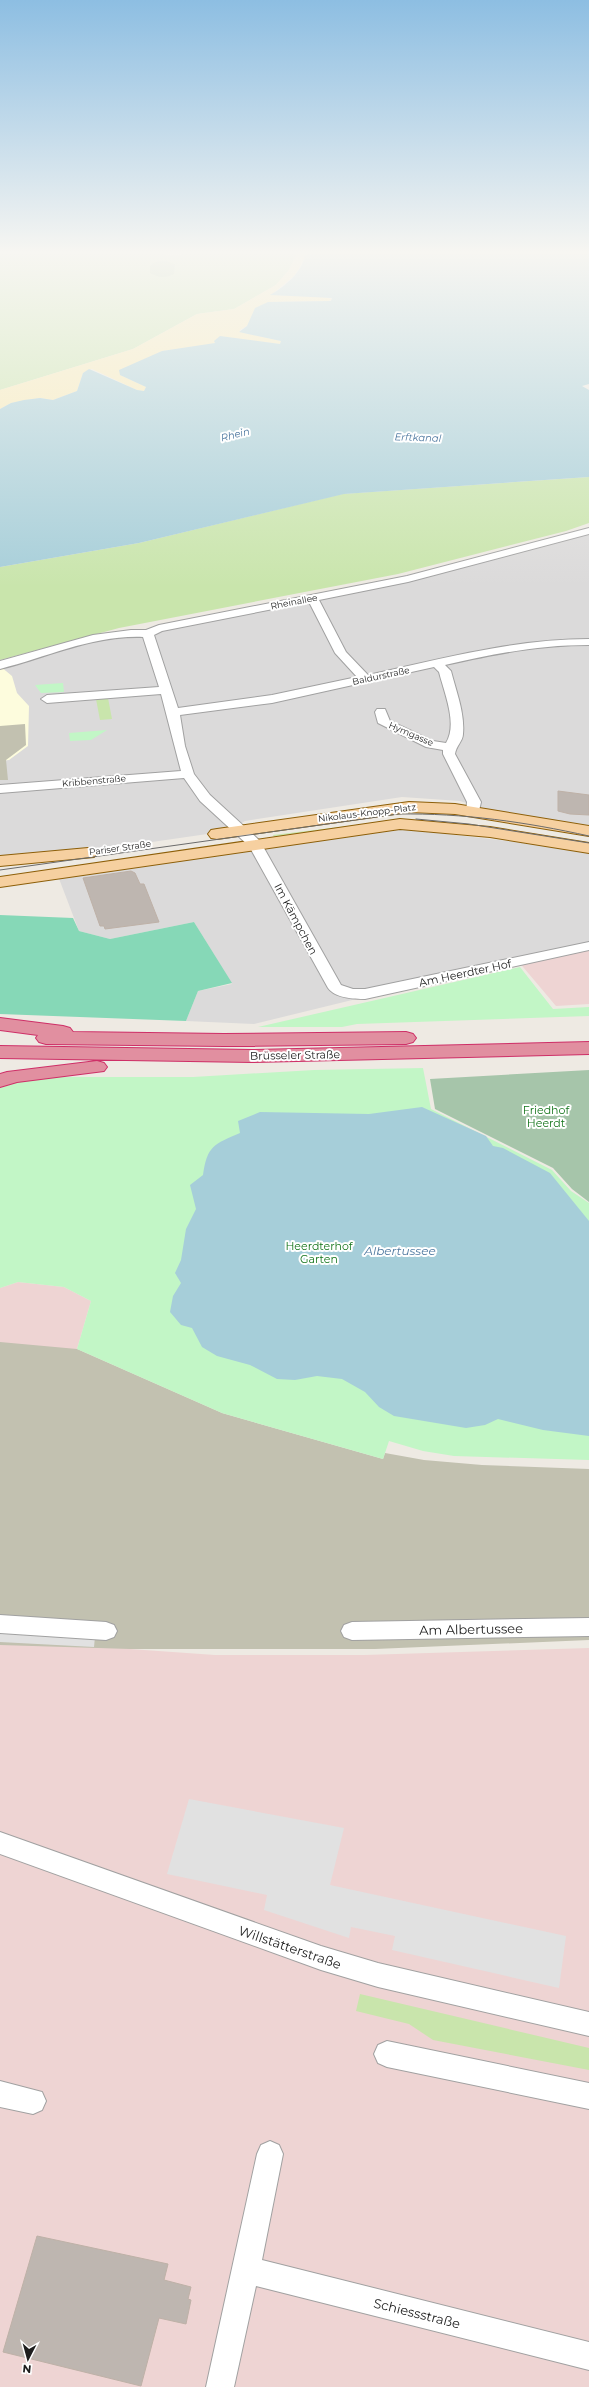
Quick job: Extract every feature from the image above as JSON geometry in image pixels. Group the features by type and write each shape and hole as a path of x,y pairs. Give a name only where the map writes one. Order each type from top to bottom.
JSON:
{"highway":[{"path":"0,1024 148,1039"},
{"name":"Brüsseler Straße","path":"0,1036 148,1039 426,1038 589,1033"},
{"name":"Brüsseler Straße","path":"0,1052 244,1056 434,1053 589,1048"},
{"path":"0,1066 229,1068 434,1053"},
{"path":"0,1081 14,1076 97,1067"}],"main road":[{"name":"Nikolaus-Knopp-Platz","path":"240,831 404,808 434,807 589,831"},
{"name":"Nikolaus-Knopp-Platz","path":"255,844 400,824 517,835 589,848"},
{"name":"Pariser Straße","path":"0,861 68,856 240,831"},
{"name":"Pariser Straße","path":"0,882 255,844"}],"street":[{"name":"Rheinallee","path":"0,665 104,636 127,633 148,634 159,628 408,579 589,531"},
{"path":"577,535 589,543"},
{"path":"312,598 341,653 365,680"},
{"path":"148,634 173,712 179,746 188,774 205,798 255,844"},
{"name":"Baldurstraße","path":"173,712 272,699 516,646 557,642 589,642"},
{"path":"437,664 445,671 457,722 457,736 450,747 450,754 453,763 474,802 474,812"},
{"path":"47,699 166,690"},
{"name":"Hymgasse","path":"381,712 384,723 430,744 450,747"},
{"name":"Kribbenstraße","path":"0,789 188,774"},
{"name":"Pariser Straße","path":"203,851 214,846 237,842 240,836 240,831"},
{"name":"Im Kämpchen","path":"255,844 331,983 341,991"},
{"name":"Am Heerdter Hof","path":"341,991 351,994 365,994 589,946"},
{"path":"0,1624 106,1631"},
{"name":"Am Albertussee","path":"352,1630 589,1627"},
{"name":"Willstätterstraße","path":"0,1843 321,1958 378,1975 589,2024"},
{"path":"387,2054 589,2096"},
{"path":"0,2094 33,2101"},
{"path":"220,2387 270,2154"},
{"name":"Schiessstraße","path":"246,2270 589,2356"}],"shaded area":[{"path":"589,533 589,825 493,812 460,801 402,797 245,821 228,831 69,854 0,860 0,666 101,640 310,600"},
{"path":"0,666 12,676 17,693 29,706 28,746 9,760 0,761"},
{"path":"25,724 26,745 6,760 8,780 0,780 0,726"},
{"path":"389,828 420,828 455,835 589,850 589,946 479,969 254,1024 186,1021 198,991 232,984 194,922 110,939 79,931 58,876"},
{"path":"589,946 589,1004 556,1006 518,961"},
{"path":"18,1282 64,1287 91,1301 77,1349 222,1413 130,1649 215,1655 364,1655 589,1648 589,2387 0,2387 0,1288"},
{"path":"0,1342 77,1349 222,1413 383,1459 385,1453 424,1460 482,1465 589,1469 589,1640 375,1649 130,1649 0,1645"},
{"path":"0,1631 95,1637 94,1647 0,1642"},
{"path":"189,1799 344,1828 330,1885 566,1936 559,1988 392,1950 395,1936 351,1927 349,1938 264,1910 267,1895 167,1874"}],"green space":[{"path":"0,364 83,364 0,390"},
{"path":"589,477 589,523 566,531 398,574 119,628 0,660 0,567 139,543 342,494"},
{"path":"63,683 64,692 41,693 35,685"},
{"path":"108,698 112,719 100,720 96,699"},
{"path":"107,730 91,740 70,741 69,733"},
{"path":"381,822 442,822 441,824 275,839 273,835"},
{"path":"0,915 73,918 79,931 110,939 194,922 232,983 198,991 186,1021 0,1014"},
{"path":"520,967 553,1009 589,1007 589,1016 357,1024 342,1027 258,1027"},
{"name":"Heerdterhof Garten","path":"423,1068 431,1109 552,1170 571,1191 589,1203 589,1460 454,1456 423,1451 389,1441 383,1459 222,1413 77,1349 91,1301 64,1287 18,1282 0,1288 0,1088 25,1080 52,1077 193,1077 314,1070"},
{"name":"Friedhof Heerdt","path":"589,1070 589,1202 572,1189 553,1168 435,1109 430,1079"},
{"path":"360,1994 589,2048 589,2070 433,2040 409,2024 356,2011"}],"sand":[{"path":"83,364 139,364 120,375 146,387 144,391 137,390 92,369 83,373 77,391 53,400 40,398 11,403 0,409 0,390"}],"water":[{"path":"132,364 589,364 589,384 582,386 589,390 589,477 344,494 139,543 0,567 0,409 11,403 40,398 53,400 77,391 83,373 89,369 137,390 144,391 146,387 120,375 119,370"},
{"name":"Albertussee","path":"422,1107 486,1136 493,1146 503,1148 550,1173 589,1221 589,1436 543,1430 498,1419 485,1425 466,1428 394,1416 379,1407 365,1392 342,1379 317,1376 295,1380 277,1379 250,1365 217,1356 202,1347 192,1328 181,1325 170,1312 173,1296 181,1283 175,1273 181,1260 186,1229 196,1209 190,1185 203,1175 207,1158 213,1147 218,1143 240,1133 238,1121 260,1112 369,1114"}],"building":[{"path":"558,791 589,795 589,815 570,814 558,811"},
{"path":"131,871 135,873 140,884 144,884 159,922 105,929 104,926 100,926 83,878"},
{"path":"37,2236 168,2264 164,2280 191,2287 188,2299 191,2300 186,2324 159,2318 141,2386 3,2352"}],"tram line":[{"path":"0,870 398,814 446,815 494,819 589,836"},
{"path":"416,819 469,824 589,843"}],"water label":[{"name":"Rhein","path":"235,434"},
{"name":"Erftkanal","path":"418,437"}]}
